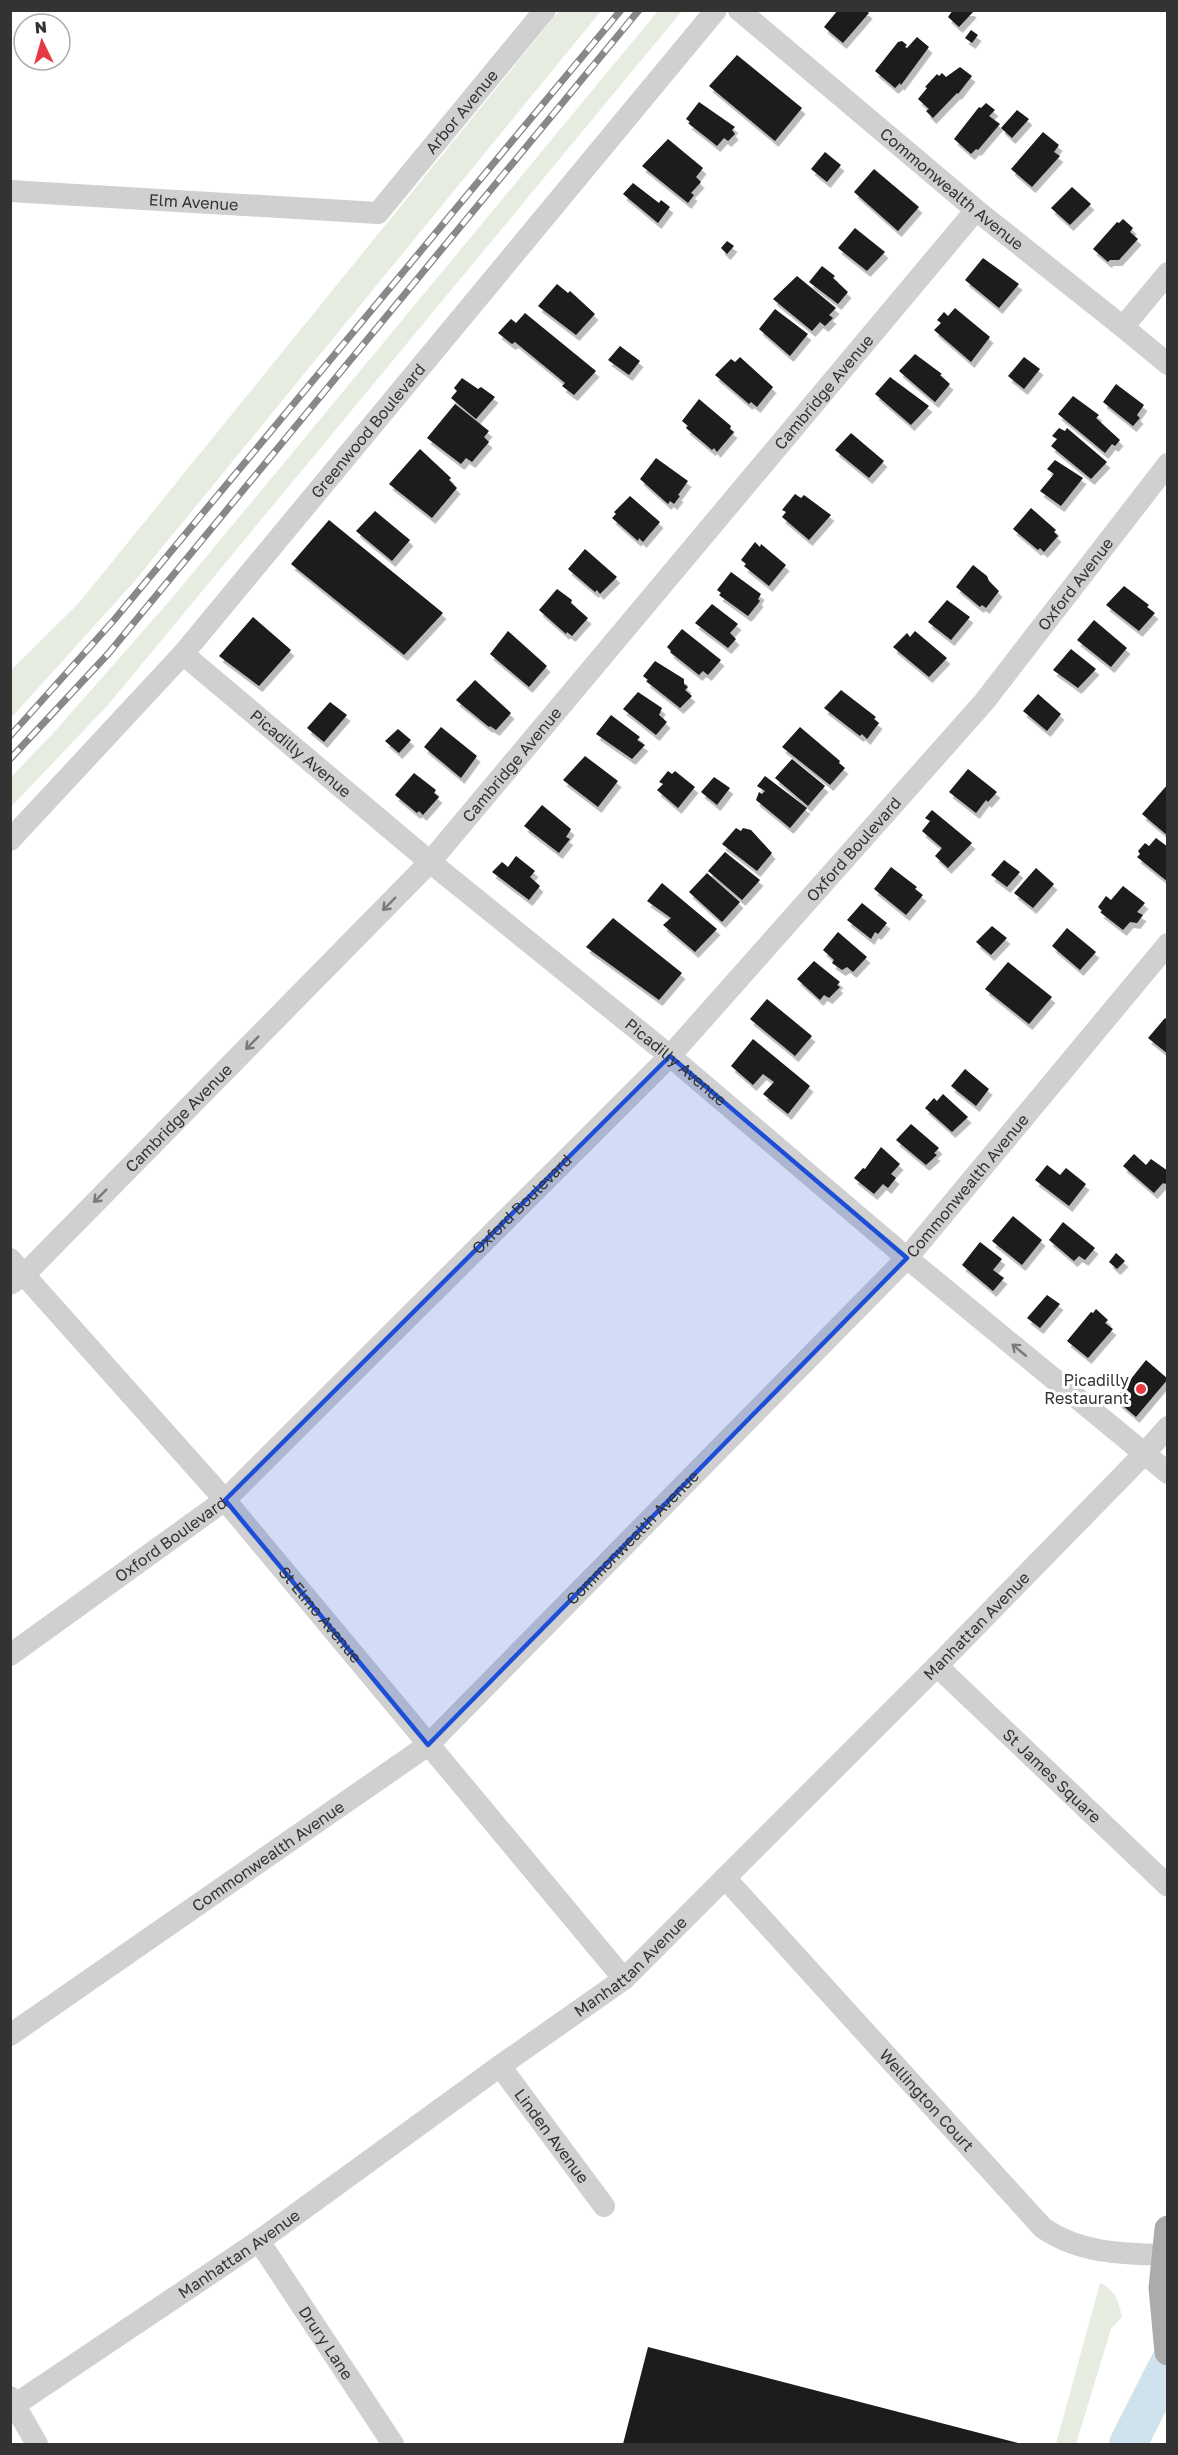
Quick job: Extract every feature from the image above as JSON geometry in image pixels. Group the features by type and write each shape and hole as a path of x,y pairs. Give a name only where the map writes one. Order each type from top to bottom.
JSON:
{"main road":[{"path":"1166,2249 1163,2312 1167,2352"}],"street":[{"name":"Arbor Avenue","path":"378,213 545,10"},
{"name":"Greenwood Boulevard","path":"10,840 183,654 716,10"},
{"name":"Commonwealth Avenue","path":"739,10 976,210 1124,327 1167,364"},
{"name":"Elm Avenue","path":"10,191 378,213"},
{"name":"Cambridge Avenue","path":"15,1272 430,862 976,210"},
{"path":"1124,327 1167,273"},
{"name":"Oxford Avenue","path":"984,702 1167,464"},
{"name":"Picadilly Avenue","path":"183,654 430,862 670,1056 1167,1473"},
{"name":"Oxford Boulevard","path":"10,1655 225,1500 670,1056 984,702"},
{"name":"Commonwealth Avenue","path":"10,2036 428,1745 908,1257 1167,944"},
{"name":"St Elmo Avenue","path":"15,1272 225,1500 624,1979"},
{"name":"Manhattan Avenue","path":"12,2404 259,2241 624,1979 937,1666 1144,1454 1167,1427"},
{"name":"St James Square","path":"937,1666 1167,1886"},
{"name":"Wellington Court","path":"725,1878 1043,2228 1057,2237 1091,2249 1134,2254 1166,2249"},
{"name":"Linden Avenue","path":"500,2066 604,2206"},
{"name":"Drury Lane","path":"259,2241 393,2445"},
{"path":"12,2404 37,2445"}],"highlighted area":[{"path":"670,1056 907,1258 428,1745 225,1500"}],"shaded area":[{"path":"559,11 601,11 133,583 11,718 11,670 78,604"},
{"path":"658,11 682,11 107,706 11,807 11,777 56,730 173,597"},
{"path":"1100,2283 1116,2297 1122,2317 1111,2329 1076,2444 1056,2444"}],"water":[{"path":"1135,2408 1139,2444 1113,2444 1121,2428"}],"building":[{"path":"838,10 866,10 869,13 843,43 824,27"},
{"path":"953,10 973,12 959,27 948,17"},
{"path":"971,30 978,35 972,43 965,38"},
{"path":"917,37 929,47 901,85 900,83 895,88 875,71 898,42 902,41 907,48"},
{"path":"737,55 802,108 775,141 709,86"},
{"path":"960,67 972,76 958,94 933,118 926,111 929,109 918,99 937,74 939,76 942,73 946,77"},
{"path":"699,102 735,127 732,130 735,134 728,141 724,138 717,146 688,123 690,122 686,119"},
{"path":"986,103 995,110 989,116 1000,124 978,150 976,149 971,154 954,139 979,107 981,108"},
{"path":"1017,110 1029,119 1012,138 1001,128"},
{"path":"1043,132 1059,145 1054,152 1060,156 1032,187 1011,169"},
{"path":"668,139 703,168 696,177 701,182 691,193 694,195 688,203 642,166"},
{"path":"825,152 841,165 827,182 811,169"},
{"path":"874,169 919,207 898,231 854,192"},
{"path":"633,183 659,203 661,200 670,207 658,223 623,194"},
{"path":"1072,187 1091,204 1070,225 1051,208"},
{"path":"1123,219 1133,228 1130,232 1138,239 1119,260 1108,262 1093,249 1117,222"},
{"path":"855,228 885,252 867,271 838,248"},
{"path":"727,241 734,246 727,254 721,248"},
{"path":"983,258 1019,284 999,308 965,280"},
{"path":"822,266 835,276 833,278 848,292 838,304 809,282"},
{"path":"797,276 836,308 829,315 833,318 825,326 820,322 812,331 773,299"},
{"path":"557,284 568,293 570,291 595,314 576,335 538,306"},
{"path":"955,308 990,337 971,362 934,330 941,323 937,320 944,312 948,316"},
{"path":"775,309 808,334 790,356 759,329"},
{"path":"525,313 596,371 574,395 562,386 565,383 515,342 512,344 498,333 511,319 516,323"},
{"path":"620,346 640,361 629,375 608,360"},
{"path":"915,354 942,374 940,375 950,384 935,402 899,371"},
{"path":"740,357 773,387 757,407 751,402 749,404 715,375 731,359 735,362"},
{"path":"1024,357 1040,369 1024,389 1008,376"},
{"path":"890,377 929,406 911,425 875,394"},
{"path":"462,378 495,397 476,419 451,398 457,391 454,388"},
{"path":"1116,384 1144,405 1137,415 1140,418 1133,426 1103,402"},
{"path":"1073,396 1099,415 1096,418 1120,440 1115,446 1112,444 1105,453 1058,414"},
{"path":"699,399 731,426 730,429 734,432 717,452 686,428 688,426 682,421"},
{"path":"455,404 489,431 484,437 489,442 472,462 466,458 461,464 427,438"},
{"path":"1059,428 1065,431 1067,428 1107,462 1091,479 1051,446 1057,439 1052,436"},
{"path":"851,433 884,461 869,478 835,450"},
{"path":"420,449 451,478 449,480 457,488 432,518 389,484"},
{"path":"656,458 688,481 674,504 670,501 668,504 640,479"},
{"path":"1055,460 1083,478 1061,506 1040,491 1054,474 1047,469"},
{"path":"795,494 801,498 804,495 831,515 809,540 782,517 786,512 782,510"},
{"path":"630,496 660,522 643,542 639,538 638,541 612,518 616,514 614,512"},
{"path":"1031,508 1056,530 1054,532 1058,536 1044,552 1040,548 1038,550 1013,529"},
{"path":"375,511 410,540 392,561 356,531"},
{"path":"329,520 443,613 404,655 291,564"},
{"path":"755,542 760,547 761,544 786,565 769,586 744,566 746,564 741,560"},
{"path":"585,549 617,577 600,594 568,569"},
{"path":"973,565 987,576 999,591 986,608 982,605 980,607 956,587"},
{"path":"731,572 761,594 758,599 760,601 748,616 719,595 721,593 717,590"},
{"path":"1124,586 1149,605 1147,607 1155,613 1139,631 1106,605"},
{"path":"557,589 572,600 571,603 588,618 572,636 567,632 566,634 539,610"},
{"path":"947,600 970,617 951,640 928,622"},
{"path":"712,604 738,624 730,633 736,639 728,648 695,623"},
{"path":"253,617 291,650 259,686 219,656"},
{"path":"1094,620 1127,648 1111,667 1077,640"},
{"path":"682,629 721,660 708,675 703,671 699,675 667,647"},
{"path":"508,631 547,666 529,687 490,654"},
{"path":"915,631 947,658 929,677 893,647 907,633 910,637"},
{"path":"1071,649 1096,669 1078,688 1053,670"},
{"path":"655,661 684,679 684,684 688,687 685,690 692,696 680,708 646,681 648,680 643,676"},
{"path":"475,680 511,713 496,730 456,700"},
{"path":"841,690 876,717 874,719 879,723 867,739 824,708"},
{"path":"638,692 662,708 659,715 667,722 656,735 623,709"},
{"path":"1038,694 1061,714 1047,731 1023,711"},
{"path":"330,702 347,715 324,742 307,728"},
{"path":"611,715 640,737 637,740 645,745 632,759 596,734"},
{"path":"441,727 477,756 461,778 424,747"},
{"path":"800,727 840,761 839,763 845,768 830,785 782,747"},
{"path":"398,729 411,740 399,753 385,741"},
{"path":"585,756 618,781 598,807 563,780"},
{"path":"792,759 825,786 808,806 775,778"},
{"path":"968,769 997,792 988,802 986,800 976,813 949,792"},
{"path":"668,771 672,774 675,771 695,787 678,808 657,790 663,784 659,782"},
{"path":"414,773 436,790 434,793 439,797 423,815 419,811 417,813 395,795"},
{"path":"765,776 807,808 790,828 756,800 759,792 762,794 765,791 757,786"},
{"path":"714,777 730,788 717,805 701,792"},
{"path":"1168,784 1168,836 1142,814"},
{"path":"542,805 571,829 566,837 570,839 559,853 524,826"},
{"path":"932,810 972,843 948,868 935,856 942,848 922,831 930,821 925,818"},
{"path":"736,828 741,831 743,828 751,830 772,853 757,871 722,844"},
{"path":"1156,838 1168,847 1168,882 1137,857 1140,854 1138,851 1145,843 1149,846"},
{"path":"725,852 760,880 742,900 708,871"},
{"path":"516,856 535,871 530,877 540,886 529,900 492,872 502,862 508,867"},
{"path":"1004,860 1020,872 1007,887 991,875"},
{"path":"891,867 917,887 915,889 923,895 906,915 874,889"},
{"path":"1036,868 1054,884 1033,908 1014,893"},
{"path":"707,873 740,902 722,922 689,892"},
{"path":"662,883 717,929 695,952 663,925 671,918 647,901"},
{"path":"1123,886 1145,903 1137,912 1143,915 1137,923 1130,922 1123,930 1100,912 1102,911 1098,907 1106,896 1111,900"},
{"path":"862,903 887,923 878,934 875,932 871,939 847,920"},
{"path":"613,918 682,973 659,1000 586,947"},
{"path":"992,926 1007,938 991,955 976,942"},
{"path":"1067,928 1096,952 1080,970 1052,946"},
{"path":"838,932 867,957 853,972 847,967 842,970 832,963 834,960 823,950"},
{"path":"814,961 840,982 837,985 840,987 829,998 824,995 820,1000 797,979"},
{"path":"1008,962 1052,997 1029,1024 985,989"},
{"path":"767,999 812,1036 795,1056 750,1019"},
{"path":"1165,1018 1168,1020 1168,1054 1148,1038"},
{"path":"753,1039 810,1086 788,1114 763,1094 774,1082 763,1074 753,1085 731,1066"},
{"path":"965,1069 989,1089 976,1106 951,1086"},
{"path":"943,1094 968,1117 952,1132 925,1108 934,1098 937,1101"},
{"path":"911,1124 939,1148 934,1153 937,1155 926,1165 896,1140"},
{"path":"881,1147 900,1164 891,1174 896,1178 888,1188 883,1184 874,1194 854,1178 863,1168 865,1169"},
{"path":"1134,1154 1146,1165 1151,1159 1168,1171 1168,1181 1154,1193 1123,1166"},
{"path":"1047,1165 1060,1175 1066,1168 1086,1184 1069,1206 1035,1180"},
{"path":"1013,1216 1042,1240 1022,1265 992,1241"},
{"path":"1063,1222 1095,1248 1085,1260 1079,1256 1074,1261 1049,1240"},
{"path":"980,1242 1002,1259 993,1270 1004,1278 993,1291 962,1265"},
{"path":"1116,1253 1125,1261 1117,1269 1109,1262"},
{"path":"1047,1295 1060,1304 1040,1328 1027,1318"},
{"path":"1096,1309 1108,1320 1105,1323 1113,1329 1088,1358 1067,1341"},
{"name":"Picadilly Restaurant","path":"1146,1360 1168,1379 1136,1417 1115,1399"},
{"path":"648,2347 1022,2444 623,2444"}],"waterway":[{"path":"1128,2444 1168,2365"}],"railway":[{"path":"10,736 114,620 621,10"},
{"path":"10,759 108,654 639,10"}],"place":[{"name":"Picadilly Restaurant","path":"1141,1389"}]}
